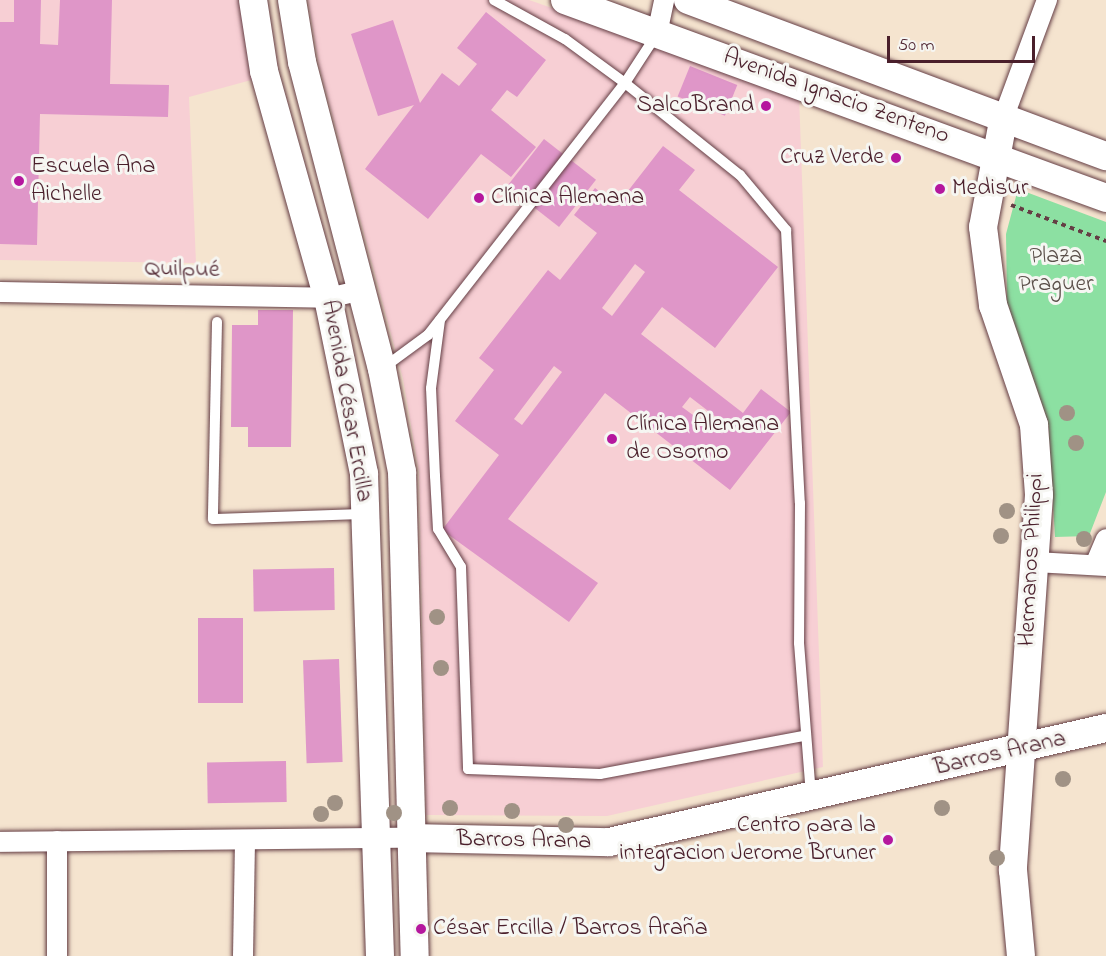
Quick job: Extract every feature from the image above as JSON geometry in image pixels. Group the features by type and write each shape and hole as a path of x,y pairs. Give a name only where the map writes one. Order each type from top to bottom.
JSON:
{"main road":[{"name":"Avenida César Ercilla","path":"253,0 264,70 328,298 364,474 378,839 380,956"},
{"name":"Avenida César Ercilla","path":"292,0 302,62 382,369 402,472 415,956"},
{"name":"Avenida Ignacio Zenteno","path":"565,0 995,154 1106,198"},
{"name":"Avenida Ignacio Zenteno","path":"687,0 1004,116 1106,156"},
{"path":"767,72 780,33"},
{"name":"Hermanos Philippi","path":"1004,116 983,227 993,305 1034,425 1039,495 1013,870 1021,956"},
{"name":"Barros Arana","path":"412,838 609,842 1020,750 1106,728"}],"street":[{"path":"657,34 664,0"},
{"name":"Hermanos Philippi","path":"1004,116 1047,0"},
{"name":"Quilpué","path":"0,292 328,298 362,290"},
{"path":"1035,562 1101,566 1106,539"},
{"name":"Barros Arana","path":"0,842 412,838"},
{"path":"243,956 245,840"},
{"path":"57,842 57,956"}],"lane":[{"path":"494,0 565,39 625,83 740,175 786,230 804,736 811,796"},
{"path":"382,369 407,355 440,320 625,83 657,34"},
{"path":"440,320 432,388 438,529 461,567 468,769 600,774 804,736"},
{"path":"217,322 213,519 367,514"}],"path":[{"path":"987,200 1106,241"}],"shaded area":[{"path":"0,0 239,0 255,79 189,97 196,263 0,260"},
{"name":"Clínica Alemana de Osorno","path":"308,0 529,0 799,94 823,767 607,816 426,815 419,472 403,379 319,65"}],"green space":[{"name":"Plaza Praguer","path":"1018,189 1106,222 1106,492 1089,536 1055,537 1048,422 1007,302 1006,234"}],"building":[{"name":"Escuela Ana Aichelle","path":"14,0 41,0 40,44 58,45 60,0 112,0 110,84 169,85 168,117 40,114 37,245 0,244 0,22 14,22"},
{"path":"486,12 546,60 517,97 507,90 491,110 536,147 511,177 481,154 428,219 365,169 414,105 378,116 351,34 393,20 420,103 442,73 459,86 477,64 457,48"},
{"path":"690,66 737,85 725,116 678,97"},
{"path":"544,139 596,180 559,227 507,186"},
{"path":"663,146 695,170 679,190 778,267 715,348 662,307 641,334 743,413 761,389 791,412 730,490 605,393 508,519 598,583 569,622 442,530 499,455 455,421 494,370 479,358 548,270 560,280 597,233 574,215 595,188 617,205","holes":["635,264 645,272 612,316 602,308","554,366 562,372 522,425 514,419","690,397 716,417 708,426 682,407"]},
{"path":"258,310 293,310 291,447 248,447 248,427 231,427 232,325 258,325"},
{"path":"334,568 335,610 254,611 253,569"},
{"path":"198,618 243,618 243,703 198,703"},
{"path":"339,659 343,762 307,763 303,660"},
{"path":"286,761 287,802 208,803 207,762"}],"place":[{"name":"SalcoBrand","path":"766,106"},
{"name":"Cruz Verde","path":"896,158"},
{"name":"Escuela Ana Aichelle","path":"19,181"},
{"name":"Medisur","path":"940,189"},
{"name":"Clínica Alemana","path":"479,198"},
{"name":"Clínica Alemana de Osorno","path":"612,439"},
{"name":"Centro para la integracion Jerome Bruner","path":"888,840"},
{"name":"César Ercilla / Barros Araña","path":"421,929"}]}
